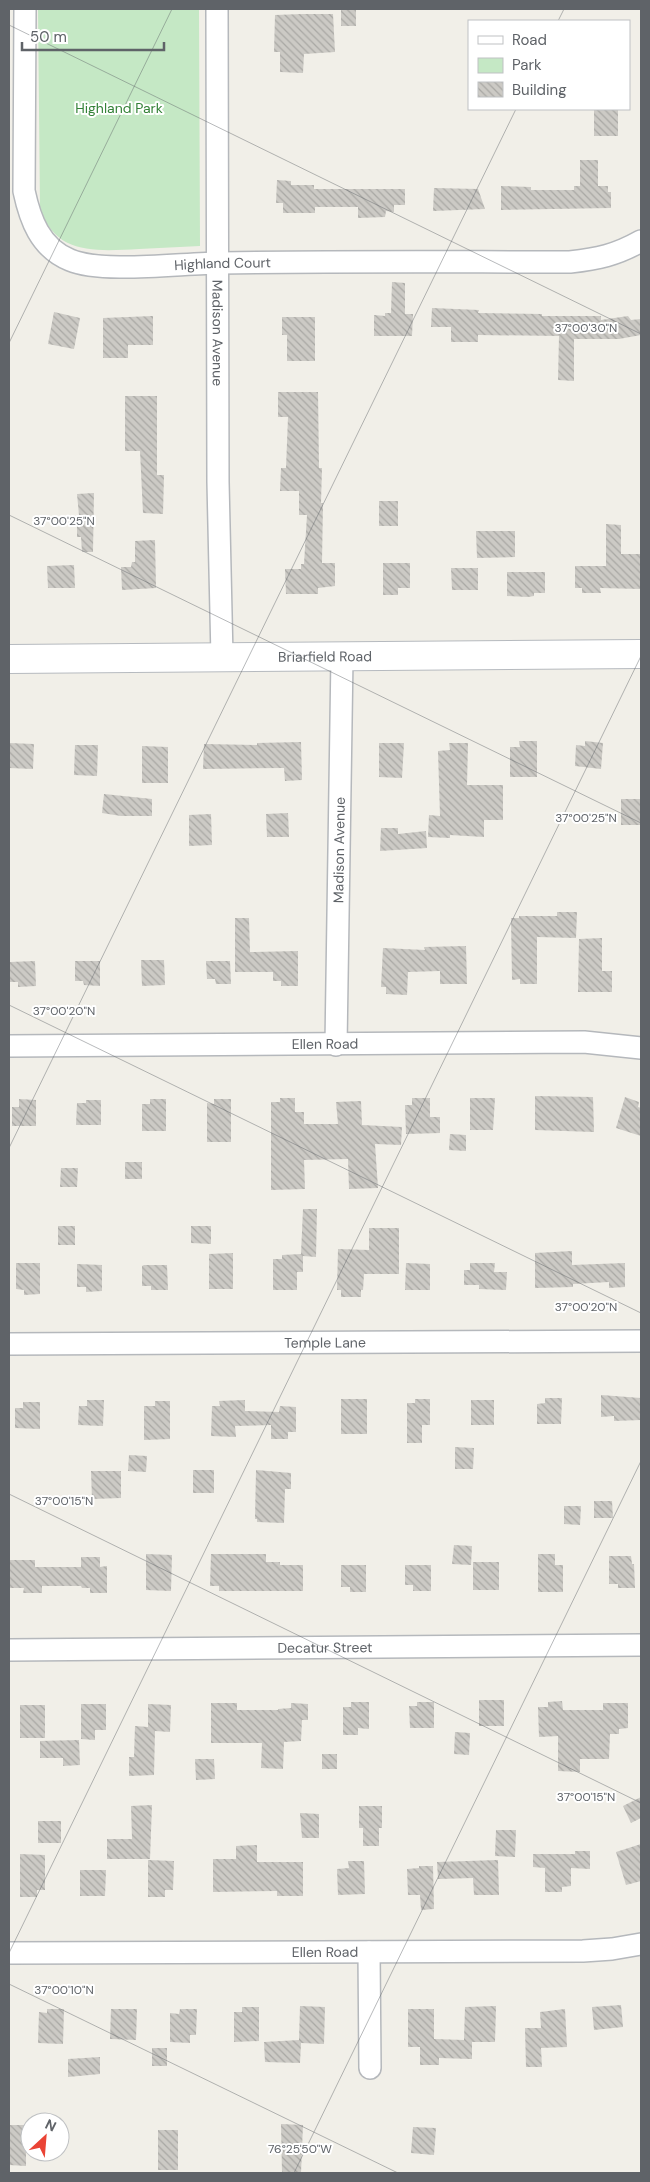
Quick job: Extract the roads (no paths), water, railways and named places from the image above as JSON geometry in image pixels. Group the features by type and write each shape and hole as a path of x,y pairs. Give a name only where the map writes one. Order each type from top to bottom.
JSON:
{"main road":[{"name":"Briarfield Road","path":"9,659 641,654"}],"street":[{"name":"Highland Court","path":"26,9 24,191 29,213 45,242 63,256 83,264 118,266 219,263 570,262 595,260 620,253 641,241"},
{"name":"Madison Avenue","path":"217,9 218,482 222,657"},
{"name":"Madison Avenue","path":"336,1045 342,656"},
{"name":"Ellen Road","path":"9,1046 584,1042 641,1048"},
{"name":"Temple Lane","path":"9,1344 641,1341"},
{"name":"Decatur Street","path":"9,1650 641,1645"},
{"name":"Ellen Road","path":"9,1953 582,1952 641,1944"},
{"path":"368,1952 370,2068"}],"park label":[{"name":"Highland Park","path":"119,108"}]}
